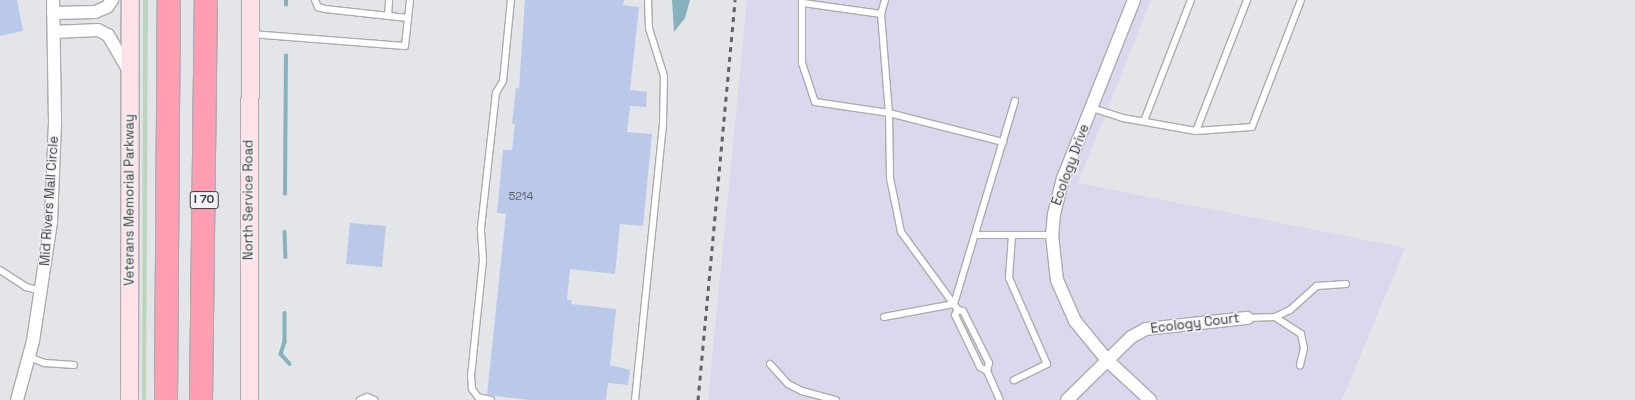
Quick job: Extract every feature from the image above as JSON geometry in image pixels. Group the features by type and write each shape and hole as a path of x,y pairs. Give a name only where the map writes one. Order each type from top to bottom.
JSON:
{"highway":[{"path":"166,400 169,0"},
{"name":"I 70","path":"201,400 206,0"}],"street":[{"name":"Mid Rivers Mall Circle","path":"17,400 29,357 42,291 54,175 53,0"},
{"path":"53,13 95,12 107,7 112,0"},
{"name":"Veterans Memorial Parkway","path":"129,400 130,0"},
{"name":"North Service Road","path":"249,400 250,0"},
{"name":"Ecology Drive","path":"1134,0 1063,178 1054,214 1052,235 1053,258 1065,302 1087,339 1150,400"},
{"path":"54,32 98,30 108,36 130,72"},
{"name":"Ecology Court","path":"1067,400 1131,337 1146,329 1247,318"}],"lane":[{"path":"315,0 318,8 408,18"},
{"path":"388,16 389,0"},
{"path":"250,34 405,46 410,0"},
{"path":"491,400 478,397 472,389 471,376 483,260 482,221 496,93 503,81 511,0"},
{"path":"635,400 663,123 664,76 649,28 648,0"},
{"path":"885,0 881,14 889,113 890,178 901,232 958,310 963,311 989,363 987,371"},
{"path":"1144,121 1191,0"},
{"path":"1196,131 1247,0"},
{"path":"1092,108 1123,118 1196,131 1252,127 1301,0"},
{"path":"881,14 802,2 802,63 815,102 889,113 1003,142"},
{"path":"954,304 1015,101"},
{"path":"974,235 1052,235"},
{"path":"1012,235 1009,278 1047,364 1014,380"},
{"path":"0,270 26,287 42,291"},
{"path":"1247,318 1275,317 1290,310 1317,286 1346,284"},
{"path":"884,317 954,304"},
{"path":"958,310 955,316 980,367 987,371 1000,400"},
{"path":"1275,317 1300,334 1304,348 1300,366"},
{"path":"29,357 45,363 74,365"},
{"path":"770,364 788,384 802,391 836,400"},
{"path":"360,400 367,397 374,400"}],"shaded area":[{"path":"747,0 1151,0 1078,183 1405,248 1342,400 708,400"}],"green space":[{"path":"143,0 148,0 146,400 142,400"}],"water":[{"path":"672,0 690,0 685,18 674,32"}],"building":[{"path":"0,0 17,0 23,31 0,36"},
{"path":"525,0 624,0 623,5 639,7 630,90 647,92 646,107 630,106 627,132 652,134 643,226 620,224 615,274 570,269 567,300 572,300 571,304 616,309 610,365 630,370 628,385 608,383 606,400 530,400 487,395 506,214 497,213 503,150 512,150 515,124 512,124 516,88 519,88"},
{"path":"350,223 386,226 382,267 346,264"}],"waterway":[{"path":"286,0 286,5"},
{"path":"285,194 286,56"},
{"path":"285,232 286,257"},
{"path":"285,313 285,342 281,354 290,364"}],"railway":[{"path":"698,400 735,0"}]}
